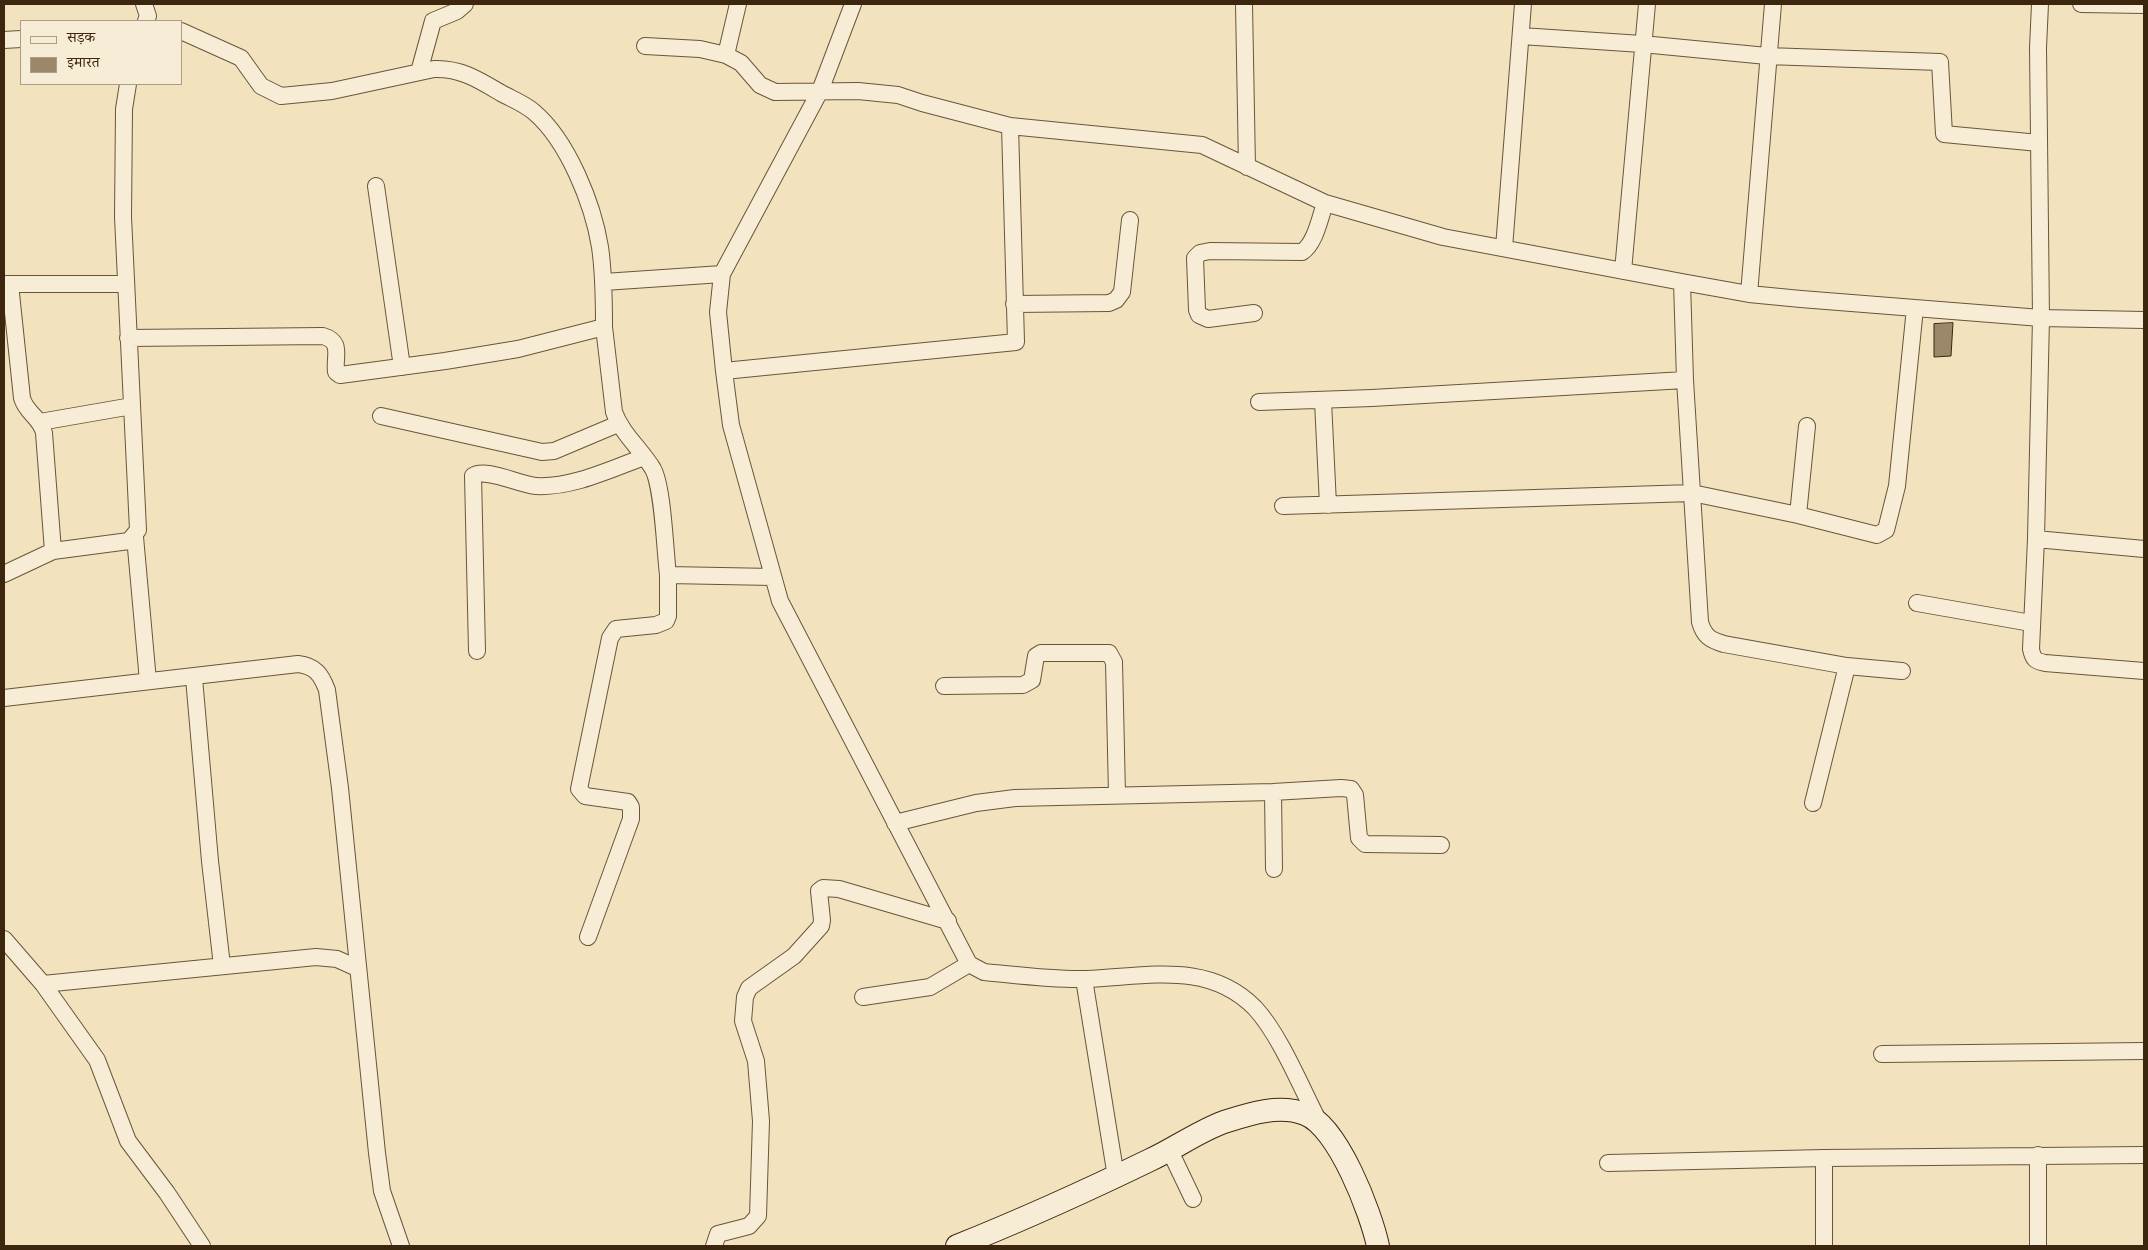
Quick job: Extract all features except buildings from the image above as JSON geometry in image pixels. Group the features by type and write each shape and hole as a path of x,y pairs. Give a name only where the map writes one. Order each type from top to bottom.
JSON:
{"street":[{"path":"419,72 433,21 457,11 466,4"},
{"path":"726,55 738,4"},
{"path":"852,4 820,91 722,274 718,312 731,425 780,601 969,964 984,972 1084,979 1185,975 1208,979 1236,991 1255,1009 1270,1029 1318,1120 1331,1137 1355,1179 1378,1246"},
{"path":"1244,4 1247,167"},
{"path":"1504,248 1523,4"},
{"path":"1623,271 1647,4"},
{"path":"1749,294 1767,56 1773,4"},
{"path":"2040,4 2041,318 2036,539 2031,650 2033,658 2037,662 2144,671"},
{"path":"2081,4 2144,5"},
{"path":"182,31 241,58 262,86 281,96 332,91 419,72 450,68 471,76 533,112 555,135 581,184 600,247 604,282 604,327 610,396 618,424 653,470 658,485 668,575 668,616 666,621 656,625 616,629 610,638 579,789 585,796 628,802 631,807 631,819 588,937"},
{"path":"1522,36 1642,44 1767,56 1940,62 1944,134 2039,143"},
{"path":"4,40 20,39"},
{"path":"645,46 700,49 726,55 741,64 760,85 768,90 783,92 858,91 898,95 1010,126 1202,145 1325,203 1443,237 1682,282 1749,294 1916,308 2041,318 2144,320"},
{"path":"128,85 124,109 123,217 125,284 139,517 138,530 135,537 148,682"},
{"path":"724,371 1016,342 1010,126"},
{"path":"376,186 402,367"},
{"path":"1254,313 1208,318 1199,315 1196,310 1195,258 1200,253 1210,251 1302,252 1306,249 1312,238 1325,203"},
{"path":"1014,304 1109,303 1116,300 1122,292 1130,220"},
{"path":"604,282 722,274"},
{"path":"1682,282 1685,380 1700,622 1704,633 1711,640 1724,644 1847,666 1902,671"},
{"path":"54,551 44,433 40,422 28,412 22,398 7,284 125,284"},
{"path":"1283,506 1692,493 1798,515 1869,535 1877,535 1886,530 1897,486 1916,308"},
{"path":"128,338 323,336 331,338 336,348 337,374 402,367 518,349 604,327"},
{"path":"1259,402 1685,380"},
{"path":"1323,400 1328,505"},
{"path":"40,422 132,406"},
{"path":"381,416 542,452 554,451 618,424"},
{"path":"1798,515 1807,426"},
{"path":"477,651 473,476 485,473 535,486 554,485 644,458"},
{"path":"4,574 54,551 111,545 129,541 135,537"},
{"path":"2036,539 2144,549"},
{"path":"668,575 773,577"},
{"path":"1917,603 2031,623"},
{"path":"944,686 1023,686 1032,680 1036,656 1041,653 1109,653 1114,662 1117,795"},
{"path":"4,698 194,678 298,664 307,665 318,671 323,678 327,690 340,788 357,968 382,1191 401,1246"},
{"path":"1813,803 1847,666"},
{"path":"194,678 210,861 222,966"},
{"path":"895,823 996,800 1117,795 1273,792 1341,788 1351,789 1355,795 1359,838 1365,844 1441,845"},
{"path":"1273,792 1274,869"},
{"path":"714,1246 718,1234 749,1226 755,1222 758,1216 761,1120 756,1061 743,1021 744,1002 749,988 794,956 820,926 822,920 819,891 823,888 839,889 948,921"},
{"path":"4,939 44,984 97,1060 128,1141 168,1193 202,1246"},
{"path":"44,984 316,957 337,959 357,968"},
{"path":"863,997 930,987 969,964"},
{"path":"1084,979 1116,1177"},
{"path":"1882,1054 2144,1051"},
{"path":"957,1246 993,1240 1222,1123 1260,1112 1287,1110 1318,1120"},
{"path":"1170,1151 1194,1199"},
{"path":"2038,1155 2038,1246"},
{"path":"1608,1163 1824,1158 2144,1155"},
{"path":"1824,1158 1824,1246"}]}
